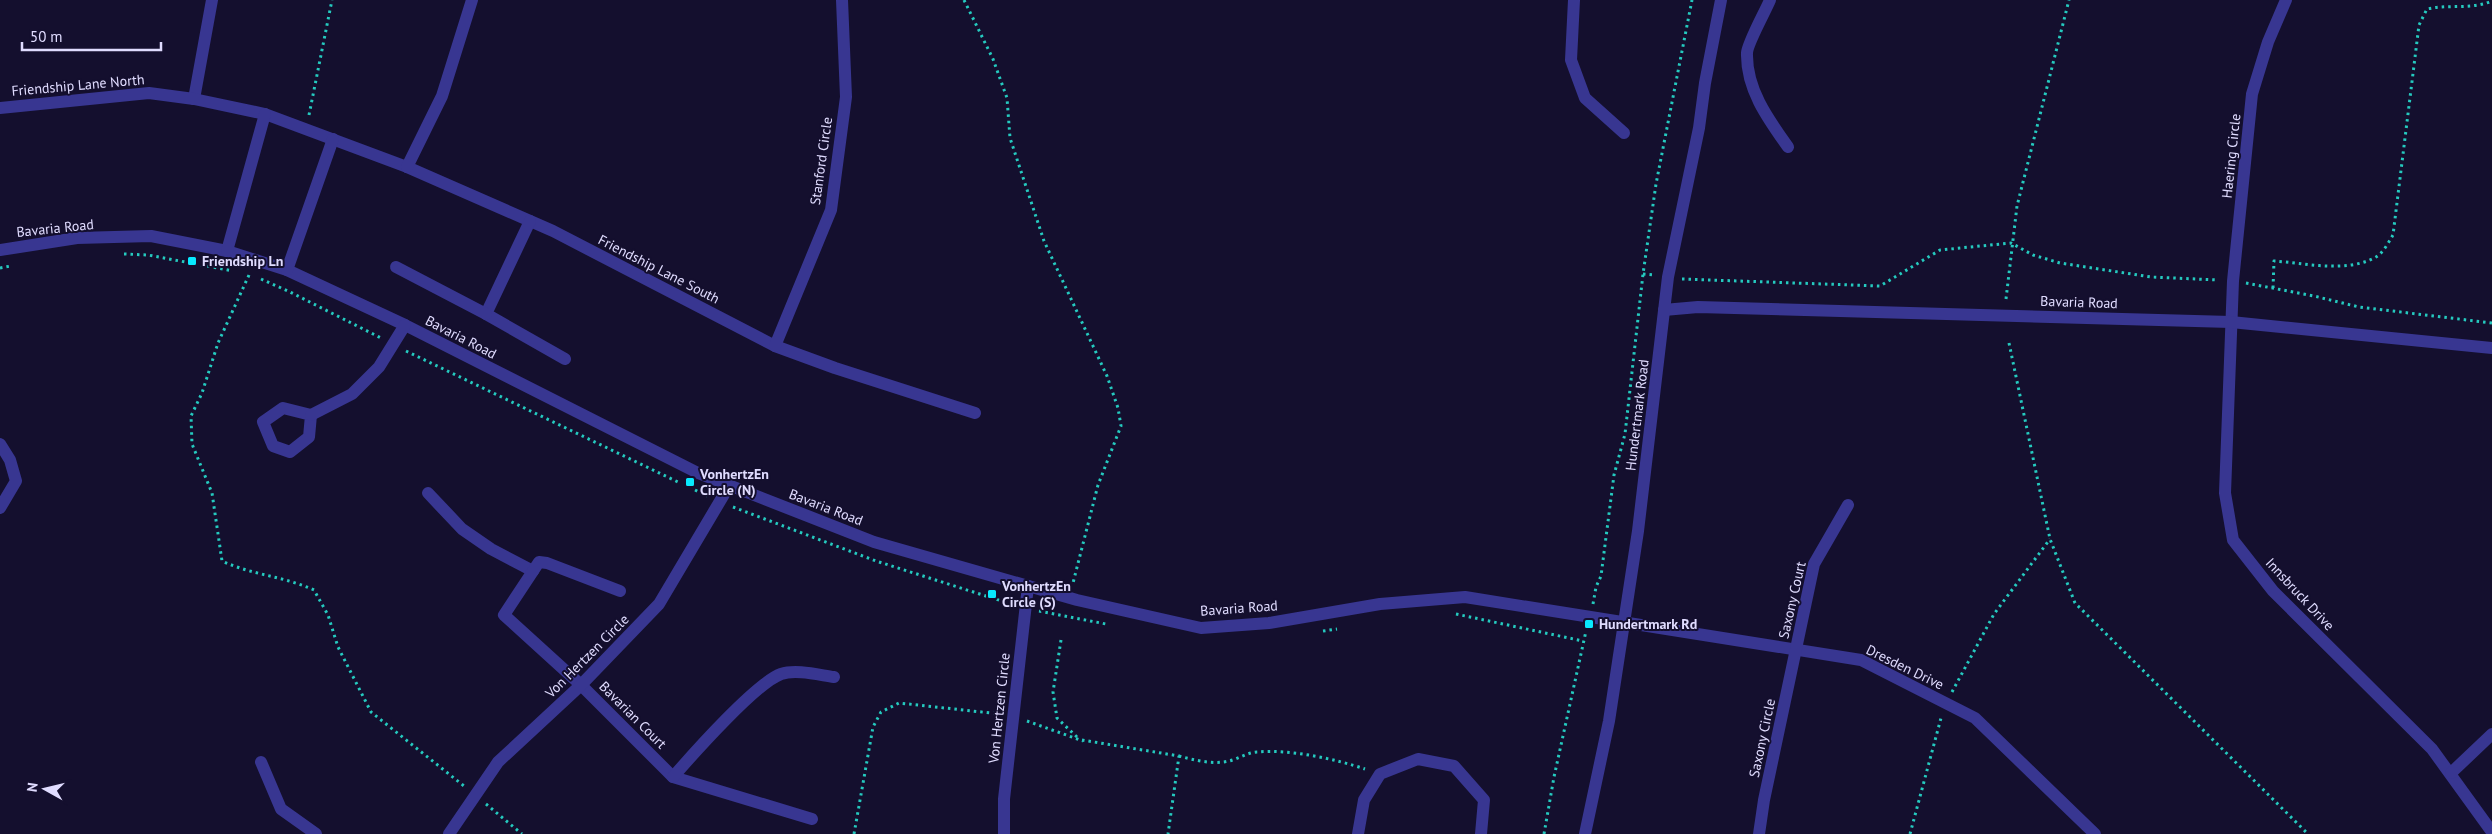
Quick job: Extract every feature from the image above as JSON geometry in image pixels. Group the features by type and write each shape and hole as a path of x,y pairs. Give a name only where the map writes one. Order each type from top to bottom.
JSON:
{"street":[{"path":"194,98 212,0"},
{"path":"407,167 442,96 472,0"},
{"name":"Stanford Circle","path":"774,346 831,210 846,97 842,0"},
{"path":"1574,0 1571,60 1585,98 1624,133"},
{"name":"Hundertmark Road","path":"1585,834 1609,721 1638,531 1668,277 1700,128 1704,83 1721,0"},
{"path":"1770,0 1746,51 1753,87 1764,113 1788,147"},
{"name":"Haering Circle","path":"2231,322 2252,94 2268,42 2286,0"},
{"name":"Friendship Lane North","path":"0,108 53,101 149,93 194,98 265,114 333,139"},
{"path":"227,251 265,114"},
{"path":"287,270 333,139"},
{"name":"Friendship Lane South","path":"333,139 407,167 530,221 774,346 835,368 975,413"},
{"path":"486,314 530,221"},
{"name":"Bavaria Road","path":"0,250 77,238 151,236 227,251 287,270 405,325 698,473 874,542 1077,600 1201,628 1270,623 1380,604 1466,597 1624,622"},
{"path":"396,267 486,314 565,359"},
{"name":"Bavaria Road","path":"1664,310 1698,307 2231,322 2492,348"},
{"name":"Innsbruck Drive","path":"2231,322 2225,493 2233,540 2273,592 2432,748 2492,832"},
{"path":"311,415 352,394 379,367 405,325"},
{"path":"0,444 10,460 16,481 0,508"},
{"name":"Von Hertzen Circle","path":"449,834 498,762 582,685 659,604 730,486"},
{"path":"428,493 462,529 491,549 533,571 539,562 547,562 620,591"},
{"name":"Saxony Court","path":"1796,650 1814,564 1848,506"},
{"name":"Bavarian Court","path":"533,571 504,615 582,685 673,777 812,819"},
{"name":"Von Hertzen Circle","path":"1004,834 1004,799 1028,586"},
{"name":"Dresden Drive","path":"1624,622 1862,660 1975,718 2096,834"},
{"name":"Saxony Circle","path":"1759,834 1764,800 1796,650"},
{"path":"673,777 695,752 763,686 782,674 834,677"},
{"path":"2451,773 2492,734"},
{"path":"1358,834 1364,800 1380,774 1418,759 1454,766 1484,800 1481,834"},
{"path":"261,762 281,809 316,834"}],"path":[{"path":"307,129 332,0"},
{"path":"964,0 993,59 1007,98 1010,138 1044,241 1106,376 1118,408 1121,426 1098,485 1073,583"},
{"path":"1544,834 1583,641 1596,587 1601,576 1614,475 1625,434 1656,184 1692,0"},
{"path":"2006,298 2011,243 2017,206 2069,0"},
{"path":"2272,288 2274,261 2356,264 2375,258 2387,247 2393,235 2418,26 2427,10 2443,6 2472,7 2492,1"},
{"path":"1644,274 1698,281 1880,286 1940,250 2011,243"},
{"path":"120,254 148,255 249,275 290,292 393,345 684,485"},
{"path":"0,268 19,264"},
{"path":"249,275 218,343 202,393 191,416 192,444 212,493 222,561 241,570 273,575 314,590 328,615 338,647 371,712 522,834"},
{"path":"2009,343 2050,539 2075,603 2308,834"},
{"path":"693,489 797,533 876,561 1026,608 1113,626"},
{"path":"1910,834 1946,703 1994,614 2050,539"},
{"path":"1453,613 1583,641"},
{"path":"1322,631 1339,628"},
{"path":"1061,640 1053,692 1057,718 1072,734 1083,741"},
{"path":"854,834 873,727 881,712 899,703 1014,716 1083,741 1207,762 1227,762 1257,752 1284,753 1345,763 1380,774"},
{"path":"1168,834 1179,756"}],"place":[{"name":"Friendship Ln","path":"192,261"},
{"name":"VonhertzEn Circle (N)","path":"690,482"},
{"name":"VonhertzEn Circle (S)","path":"992,594"},
{"name":"Hundertmark Rd","path":"1589,624"}]}
